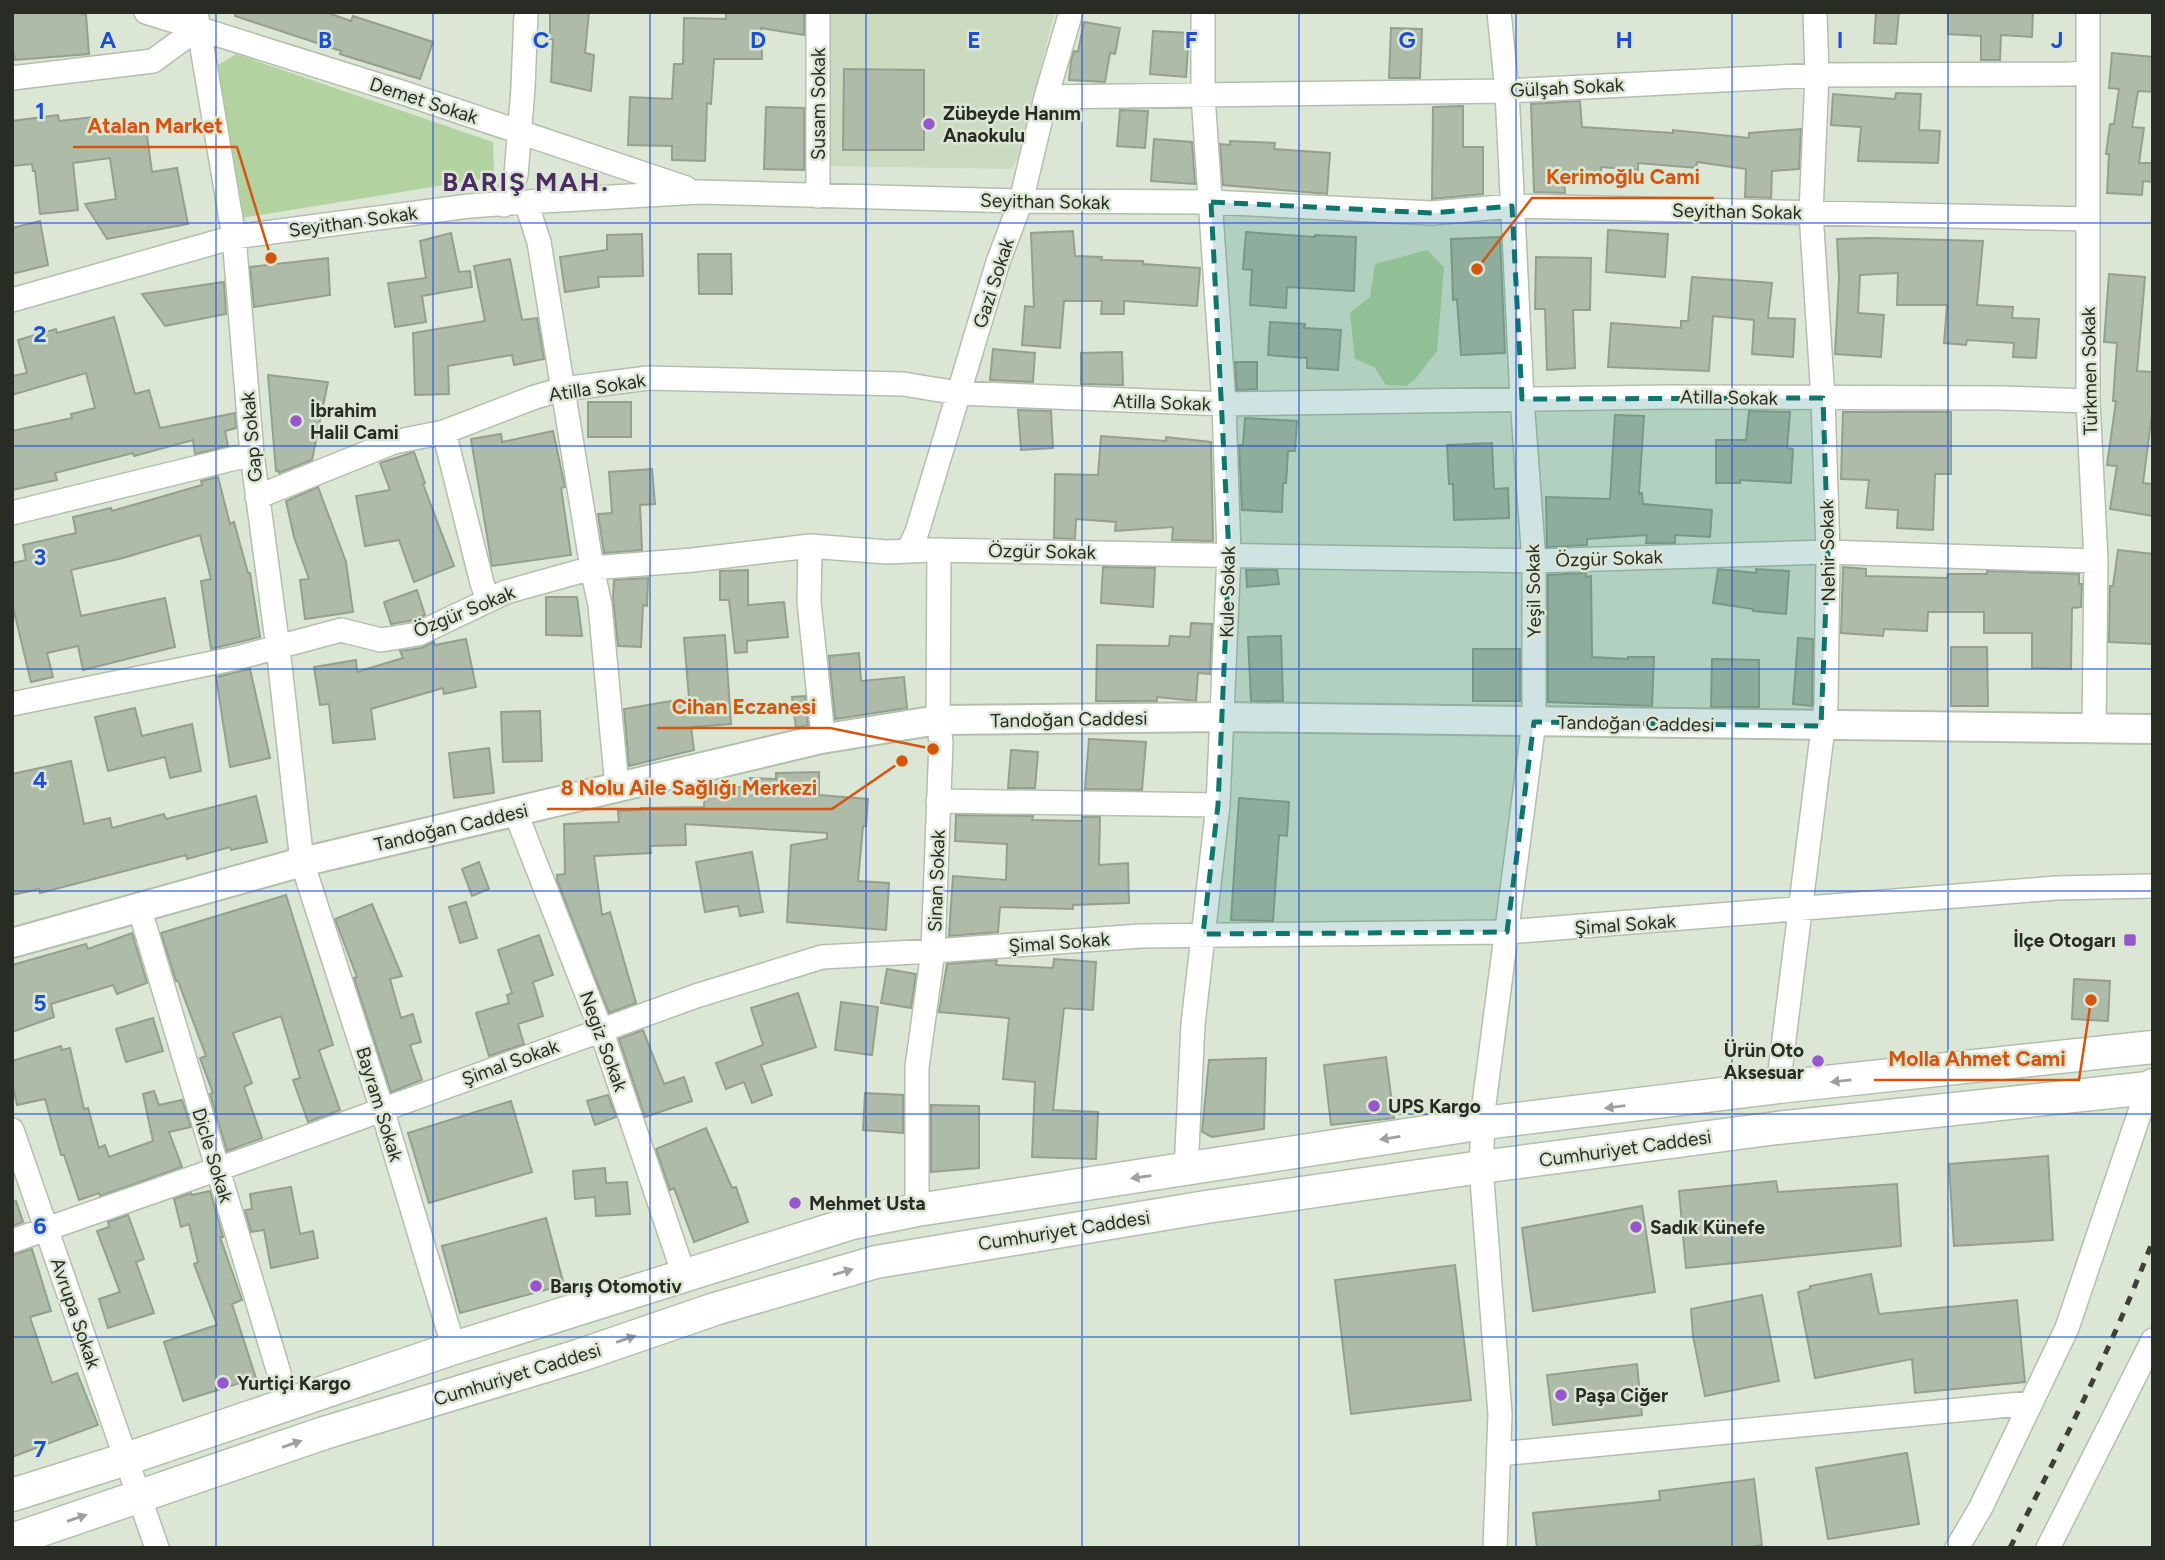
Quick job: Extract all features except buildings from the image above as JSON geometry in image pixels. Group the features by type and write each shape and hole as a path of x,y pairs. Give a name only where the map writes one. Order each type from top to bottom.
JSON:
{"main road":[{"path":"12,1494 126,1459 454,1348 852,1223 917,1210 1186,1171 1484,1123 1778,1087 2153,1050"},
{"name":"Cumhuriyet Caddesi","path":"12,1540 324,1433 578,1356 715,1309 876,1262 1206,1207 1481,1167 1777,1128 2150,1087"}],"street":[{"name":"Demet Sokak","path":"146,12 197,20 520,133 699,192"},
{"path":"526,12 515,203 539,242 600,605 617,788"},
{"name":"Susam Sokak","path":"818,12 818,196"},
{"name":"Gazi Sokak","path":"908,551 917,532 998,262 1021,201 1046,97 1071,12"},
{"name":"Kule Sokak","path":"1186,1171 1193,1024 1218,805 1229,554 1224,404 1203,95 1203,12"},
{"name":"Yeşil Sokak","path":"1495,1548 1500,1414 1481,1167 1484,1104 1534,722 1534,561 1522,399 1507,91 1499,12"},
{"name":"Nehir Sokak","path":"1778,1087 1821,726 1826,704 1828,552 1823,398 1811,213 1817,75 1815,12"},
{"name":"Türkmen Sokak","path":"2088,12 2088,401 2096,561 2094,729"},
{"path":"12,78 153,61 197,20"},
{"name":"Gap Sokak","path":"197,20 234,237 252,454 278,648 302,862"},
{"name":"Gülşah Sokak","path":"1046,97 1507,91 1817,75 2088,72"},
{"name":"Seyithan Sokak","path":"12,300 234,237 469,206 699,192 1021,201 1211,202 1432,213 1512,206 2088,219"},
{"name":"Atilla Sokak","path":"257,497 394,442 444,432 535,397 563,389 648,378 903,384 958,394 1224,404 1669,397 2002,398 2088,401"},
{"path":"444,432 488,600"},
{"path":"12,513 252,454"},
{"path":"810,546 809,602 822,726 821,739"},
{"name":"Özgür Sokak","path":"12,704 278,648 341,630 381,640 418,634 506,592 592,568 694,560 810,546 887,552 939,550 1229,554 1534,561 1828,552 2096,561"},
{"name":"Sinan Sokak","path":"917,1210 916,1067 933,951 941,742 938,720 939,550"},
{"name":"Tandoğan Caddesi","path":"12,943 302,862 821,739 938,720 1223,717 2153,730"},
{"path":"938,801 1218,805"},
{"name":"Negiz Sokak","path":"515,811 601,1030 684,1275"},
{"name":"Bayram Sokak","path":"302,862 382,1109 454,1348"},
{"name":"Şimal Sokak","path":"12,1241 696,996 822,957 1141,936 1507,932 1799,911 2056,888 2153,886"},
{"name":"Dicle Sokak","path":"139,907 288,1403"},
{"path":"1957,1548 1981,1507 2067,1328 2150,1087 2153,1050"},
{"name":"Avrupa Sokak","path":"12,1130 157,1548"},
{"path":"2048,1548 2153,1340"},
{"path":"1499,1454 2031,1403"}],"highlighted area":[{"path":"1211,202 1432,213 1512,206 1522,399 1823,398 1828,552 1821,726 1534,722 1507,932 1203,934 1218,805 1229,554"}],"shaded area":[{"name":"Zübeyde Hanım Anaokulu","path":"831,12 1055,12 1033,97 1024,151 1011,169 827,166"}],"green space":[{"path":"236,54 493,142 494,177 241,218 218,65"},
{"path":"1427,250 1444,267 1437,351 1407,386 1386,385 1374,367 1355,359 1350,313 1370,297 1375,264"}],"railway":[{"path":"2010,1548 2104,1357 2153,1240"}],"place":[{"name":"Zübeyde Hanım Anaokulu","path":"929,124"},
{"name":"Atalan Market","path":"271,258"},
{"name":"Kerimoğlu Cami","path":"1477,269"},
{"name":"İbrahim Halil Cami","path":"296,421"},
{"name":"Cihan Eczanesi","path":"933,749"},
{"name":"8 Nolu Aile Sağlığı Merkezi","path":"902,761"},
{"name":"İlçe Otogarı","path":"2130,940"},
{"name":"Molla Ahmet Cami","path":"2091,1000"},
{"name":"Ürün Oto Aksesuar","path":"1818,1061"},
{"name":"UPS Kargo","path":"1374,1106"},
{"name":"Mehmet Usta","path":"795,1203"},
{"name":"Sadık Künefe","path":"1636,1227"},
{"name":"Barış Otomotiv","path":"536,1286"},
{"name":"Yurtiçi Kargo","path":"223,1383"},
{"name":"Paşa Ciğer","path":"1561,1395"}],"district":[{"name":"BARIŞ MAH.","path":"526,182"}]}
